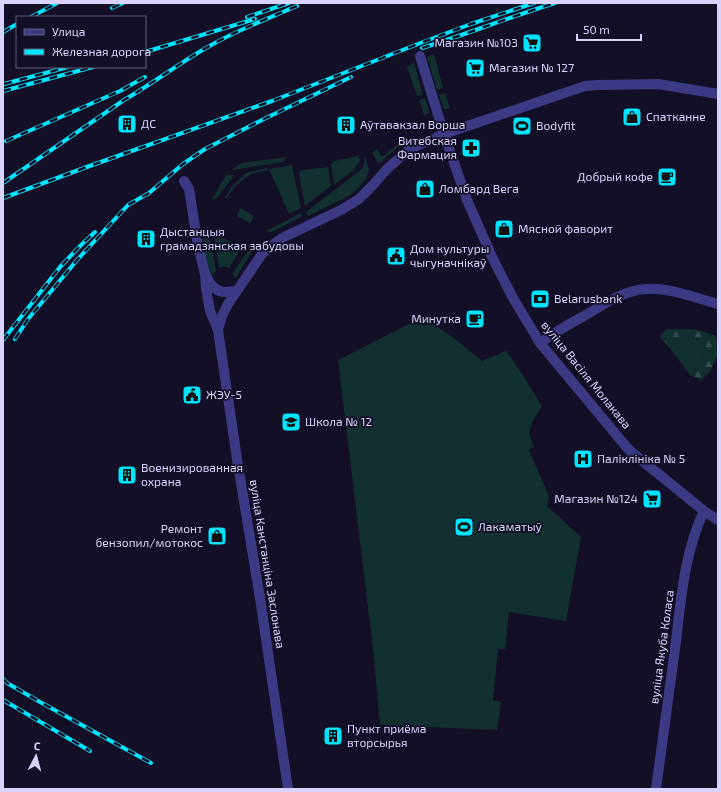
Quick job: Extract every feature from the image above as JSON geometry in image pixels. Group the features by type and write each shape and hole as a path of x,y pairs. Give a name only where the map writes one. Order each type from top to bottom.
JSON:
{"street":[{"name":"вуліца Васіля Молакава","path":"420,56 444,134 467,200 493,259 513,298 540,343 629,450 704,511 718,520"},
{"path":"218,330 222,316 236,291 262,254 282,238 341,210 359,199 387,169 404,154 415,147 444,134 585,86 658,84 718,94"},
{"name":"вуліца Канстанціна Заслонава","path":"184,181 189,189 198,246 205,274 210,311 218,330 288,789"},
{"path":"205,274 215,289 225,293 236,291"},
{"path":"540,343 604,304 628,293 645,289 660,289 718,304"},
{"name":"вуліца Якуба Коласа","path":"656,789 682,593 690,549 704,511"}],"green space":[{"path":"434,54 443,88 437,90 427,57"},
{"path":"414,62 423,95 417,96 407,67"},
{"path":"445,93 450,108 444,110 439,95"},
{"path":"425,98 430,113 424,115 419,100"},
{"path":"410,137 411,139 400,145 380,163 377,162 372,152 377,149 382,157 399,143"},
{"path":"359,156 360,161 353,171 334,185 331,164 334,161"},
{"path":"287,157 283,162 232,170 243,163"},
{"path":"365,157 369,170 367,177 359,187 349,196 308,216 306,212 363,168"},
{"path":"292,165 301,208 289,214 269,169"},
{"path":"328,167 331,186 305,206 299,174 300,171"},
{"path":"267,168 268,170 251,174 236,185 227,198 225,198 232,186 246,173"},
{"path":"226,175 234,175 217,198 212,200"},
{"path":"240,208 254,216 250,223 237,216"},
{"path":"301,213 303,216 274,231 266,231"},
{"path":"208,226 216,271 211,276 206,268 203,252 203,240"},
{"path":"214,235 242,247 229,268 223,266 219,268"},
{"path":"248,250 252,252 235,279 233,273"},
{"name":"Лакаматыў","path":"423,317 454,338 482,361 506,351 515,363 542,406 531,426 530,435 534,447 529,450 549,496 547,506 581,537 566,621 509,612 505,649 498,649 493,700 501,702 497,730 380,725 373,649 338,360"},
{"path":"666,329 695,329 716,336 718,354 710,372 701,380 690,375 699,367 706,351 700,339 682,335 676,344 670,348 660,337"},
{"path":"682,335 700,339 706,351 699,367 690,375 670,348 676,344"}],"railway":[{"path":"33,16 57,3"},
{"path":"112,8 123,3"},
{"path":"247,17 289,3"},
{"path":"3,198 272,101 471,24 534,3"},
{"path":"422,48 555,3"},
{"path":"3,183 179,64 234,33 297,6"},
{"path":"146,52 255,19"},
{"path":"3,32 16,25"},
{"path":"4,84 64,68"},
{"path":"3,91 89,68"},
{"path":"6,141 120,91 145,77"},
{"path":"15,339 28,319 77,260 128,205 149,193 183,164 205,149 351,77"},
{"path":"3,340 60,267 95,232"},
{"path":"3,679 7,683 40,702 151,763"},
{"path":"3,700 90,751"}],"place":[{"name":"Магазин №103","path":"532,43"},
{"name":"Магазин № 127","path":"475,68"},
{"name":"Спатканне","path":"632,117"},
{"name":"ДС","path":"127,124"},
{"name":"Аўтавакзал Ворша","path":"346,125"},
{"name":"Bodyfit","path":"522,126"},
{"name":"Витебская Фармация","path":"471,148"},
{"name":"Добрый кофе","path":"667,177"},
{"name":"Ломбард Вега","path":"425,189"},
{"name":"Мясной фаворит","path":"504,229"},
{"name":"Дыстанцыя грамадзянская забудовы","path":"146,239"},
{"name":"Дом культуры чыгуначнікаў","path":"396,256"},
{"name":"Belarusbank","path":"540,299"},
{"name":"Минутка","path":"475,319"},
{"name":"ЖЭУ-5","path":"192,395"},
{"name":"Школа № 12","path":"291,422"},
{"name":"Паліклініка № 5","path":"583,459"},
{"name":"Военизированная охрана","path":"127,475"},
{"name":"Магазин №124","path":"652,499"},
{"name":"Лакаматыў","path":"464,527"},
{"name":"Ремонт бензопил/мотокос","path":"217,536"},
{"name":"Пункт приёма вторсырья","path":"333,736"}]}
